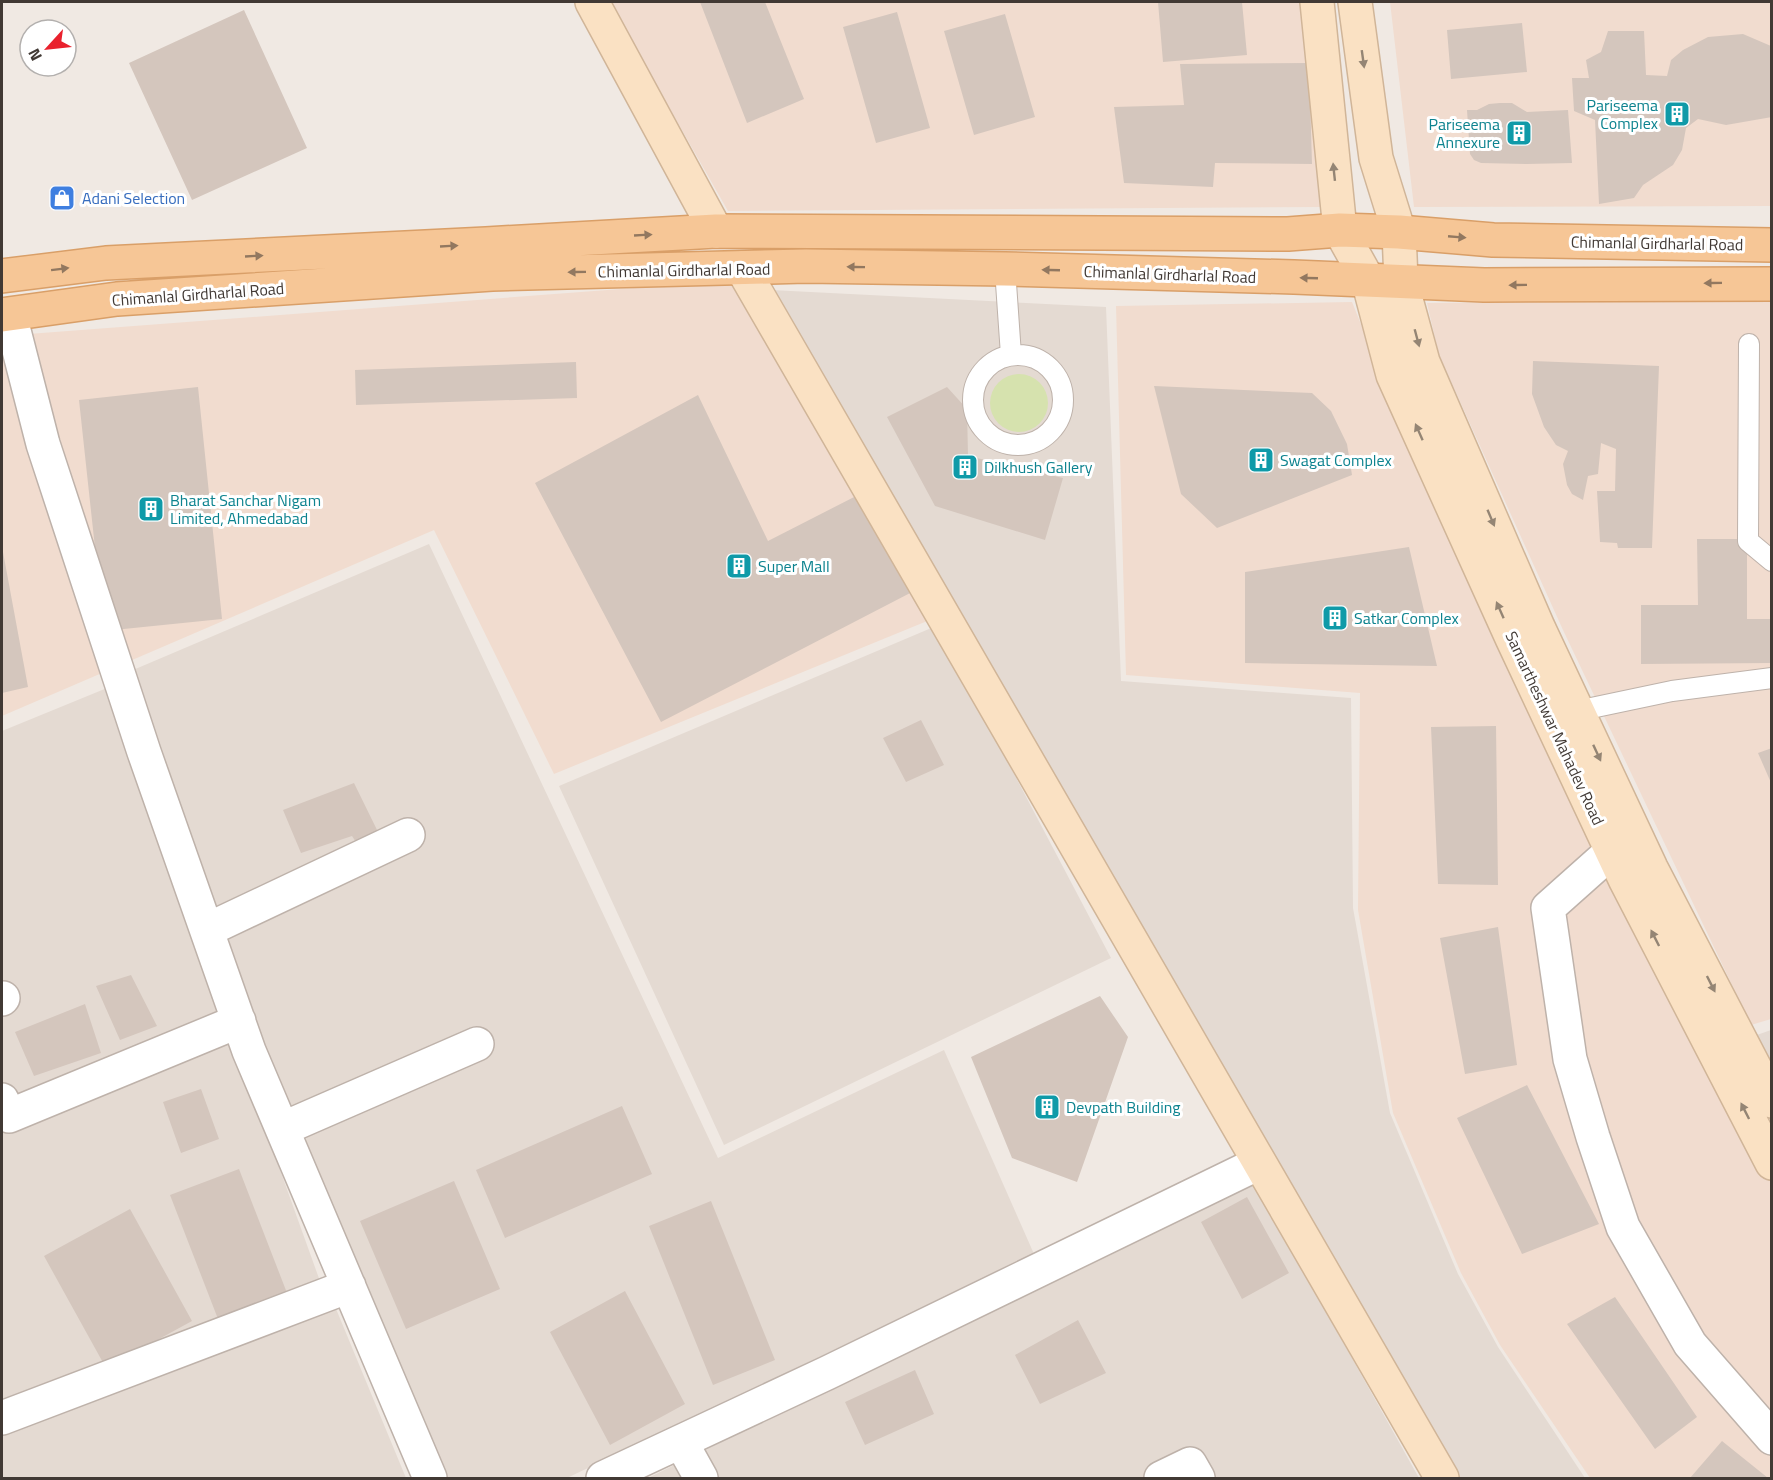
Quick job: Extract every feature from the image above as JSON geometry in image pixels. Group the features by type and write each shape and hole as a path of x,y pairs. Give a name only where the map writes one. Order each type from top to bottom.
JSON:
{"main road":[{"path":"592,2 716,231"},
{"path":"1317,2 1340,230"},
{"name":"Samartheshwar Mahadev Road","path":"1355,2 1376,158 1399,232 1401,281 1423,362 1538,627 1651,868 1772,1101"},
{"name":"Chimanlal Girdharlal Road","path":"2,276 106,263 716,231 1288,234 1340,230 1399,232 1493,240 1772,245"},
{"name":"Samartheshwar Mahadev Road","path":"1340,230 1368,280 1393,375 1512,638 1612,851 1772,1163"},
{"name":"Chimanlal Girdharlal Road","path":"6,315 117,299 492,274 806,266 1005,269 1401,281"},
{"path":"742,268 1442,1479"},
{"path":"1401,281 1484,285 1772,284"}],"street":[{"path":"6,315 43,444 144,752 249,1051 430,1479"},
{"path":"207,930 408,835"},
{"path":"1612,851 1548,908 1570,1059 1623,1227 1690,1344 1772,1438"},
{"path":"2,1100 9,1116 239,1021"},
{"path":"282,1129 477,1044"},
{"path":"603,1479 1259,1163"},
{"path":"2,1418 349,1286"},
{"path":"681,1442 701,1479"},
{"path":"1161,1479 1190,1464 1198,1479"}],"lane":[{"path":"1005,269 1011,355"},
{"path":"1749,344 1748,541 1772,561"},
{"path":"1011,355 1025,356 1040,361 1058,379 1062,389 1063,405 1057,424 1044,437 1031,444 1016,446 993,438 986,433 977,420 973,405 977,379 987,367 1011,355"},
{"path":"1577,711 1672,691 1772,678"}],"shaded area":[{"path":"609,2 1306,2 1323,207 728,211"},
{"path":"1390,2 1771,2 1771,206 1414,207"},
{"path":"740,280 937,617 554,774 434,530 2,716 2,336"},
{"path":"771,290 1106,307 1121,681 1351,698 1353,908 1390,1113 1458,1274 1498,1347 1585,1478 1458,1478"},
{"path":"1771,300 1771,1019 1751,1025 1563,630 1439,355 1427,303"},
{"path":"1352,302 1383,379 1771,1158 1771,1478 1590,1478 1500,1345 1461,1273 1393,1113 1358,910 1360,693 1126,675 1116,306"},
{"path":"429,544 718,1158 944,1050 1034,1254 567,1478 447,1478 256,1038 126,673"},
{"path":"936,626 1111,958 724,1145 559,786"},
{"path":"107,688 321,1284 2,1407 2,731"},
{"path":"1771,1030 1771,1066 1754,1036"},
{"path":"1253,1181 1419,1478 648,1478"},
{"path":"334,1304 406,1478 2,1478 2,1430"}],"green space":[{"path":"1019,374 1030,376 1043,387 1048,403 1046,414 1035,427 1019,432 1008,430 995,419 990,403 992,392 1003,379"}],"building":[{"path":"700,2 765,2 804,99 747,123"},
{"path":"1158,2 1242,2 1247,55 1163,62"},
{"path":"244,10 307,148 192,200 129,63"},
{"path":"897,12 930,128 876,143 843,27"},
{"path":"1005,14 1035,117 974,135 944,31"},
{"path":"1522,23 1527,72 1451,79 1447,30"},
{"name":"Pariseema Complex","path":"1608,31 1644,31 1646,75 1667,76 1671,60 1683,50 1708,37 1743,34 1771,46 1772,117 1726,125 1698,119 1686,128 1682,150 1673,165 1643,185 1634,198 1599,204 1595,120 1574,111 1572,78 1589,78 1586,60 1601,52"},
{"path":"1309,63 1312,164 1215,163 1213,187 1124,183 1114,107 1184,105 1180,64"},
{"name":"Pariseema Annexure","path":"1512,103 1527,112 1568,110 1572,163 1481,163 1474,160 1470,154 1467,110 1477,110 1489,104"},
{"path":"1533,361 1659,366 1652,548 1618,548 1617,543 1600,542 1597,491 1615,491 1616,449 1601,443 1598,474 1588,476 1583,500 1572,494 1567,485 1563,464 1568,451 1556,445 1544,427 1532,394"},
{"path":"576,362 577,398 356,405 355,370"},
{"name":"Swagat Complex","path":"1154,386 1312,393 1331,411 1347,444 1352,475 1217,528 1181,494"},
{"name":"Bharat Sanchar Nigam Limited, Ahmedabad","path":"198,387 222,619 104,631 79,400"},
{"name":"Dilkhush Gallery","path":"947,387 967,409 968,456 1063,478 1045,540 935,506 887,417"},
{"name":"Super Mall","path":"698,395 768,541 860,494 914,591 661,722 535,483"},
{"path":"1697,539 1747,539 1747,619 1772,619 1772,663 1641,664 1641,605 1698,605"},
{"name":"Satkar Complex","path":"1409,547 1437,666 1245,663 1245,572"},
{"path":"2,553 28,687 2,693"},
{"path":"921,720 944,765 906,782 883,738"},
{"path":"1496,726 1498,885 1438,884 1431,727"},
{"path":"1772,748 1772,785 1758,753"},
{"path":"354,783 379,834 358,845 352,836 301,853 283,810"},
{"path":"1498,927 1517,1065 1465,1074 1440,938"},
{"path":"131,975 157,1026 120,1040 96,986"},
{"name":"Devpath Building","path":"1100,996 1128,1037 1077,1182 1012,1158 971,1057"},
{"path":"85,1004 101,1053 34,1076 15,1032"},
{"path":"1527,1085 1599,1224 1522,1254 1457,1118"},
{"path":"201,1089 219,1139 181,1153 163,1102"},
{"path":"622,1106 652,1174 505,1238 476,1170"},
{"path":"239,1169 287,1293 218,1319 170,1195"},
{"path":"454,1181 500,1289 406,1329 360,1221"},
{"path":"1247,1197 1289,1273 1242,1299 1201,1222"},
{"path":"711,1201 775,1360 713,1385 649,1226"},
{"path":"130,1209 192,1321 106,1368 44,1256"},
{"path":"625,1291 685,1404 610,1445 550,1332"},
{"path":"1615,1297 1697,1417 1655,1449 1567,1324"},
{"path":"1078,1320 1106,1373 1040,1404 1015,1355"},
{"path":"915,1370 934,1414 865,1445 845,1402"},
{"path":"1722,1441 1768,1478 1690,1478"}],"place":[{"name":"Pariseema Complex","path":"1677,114"},
{"name":"Pariseema Annexure","path":"1519,133"},
{"name":"Adani Selection","path":"62,198"},
{"name":"Swagat Complex","path":"1261,460"},
{"name":"Dilkhush Gallery","path":"965,467"},
{"name":"Bharat Sanchar Nigam Limited, Ahmedabad","path":"151,509"},
{"name":"Super Mall","path":"739,566"},
{"name":"Satkar Complex","path":"1335,618"},
{"name":"Devpath Building","path":"1047,1107"}]}
